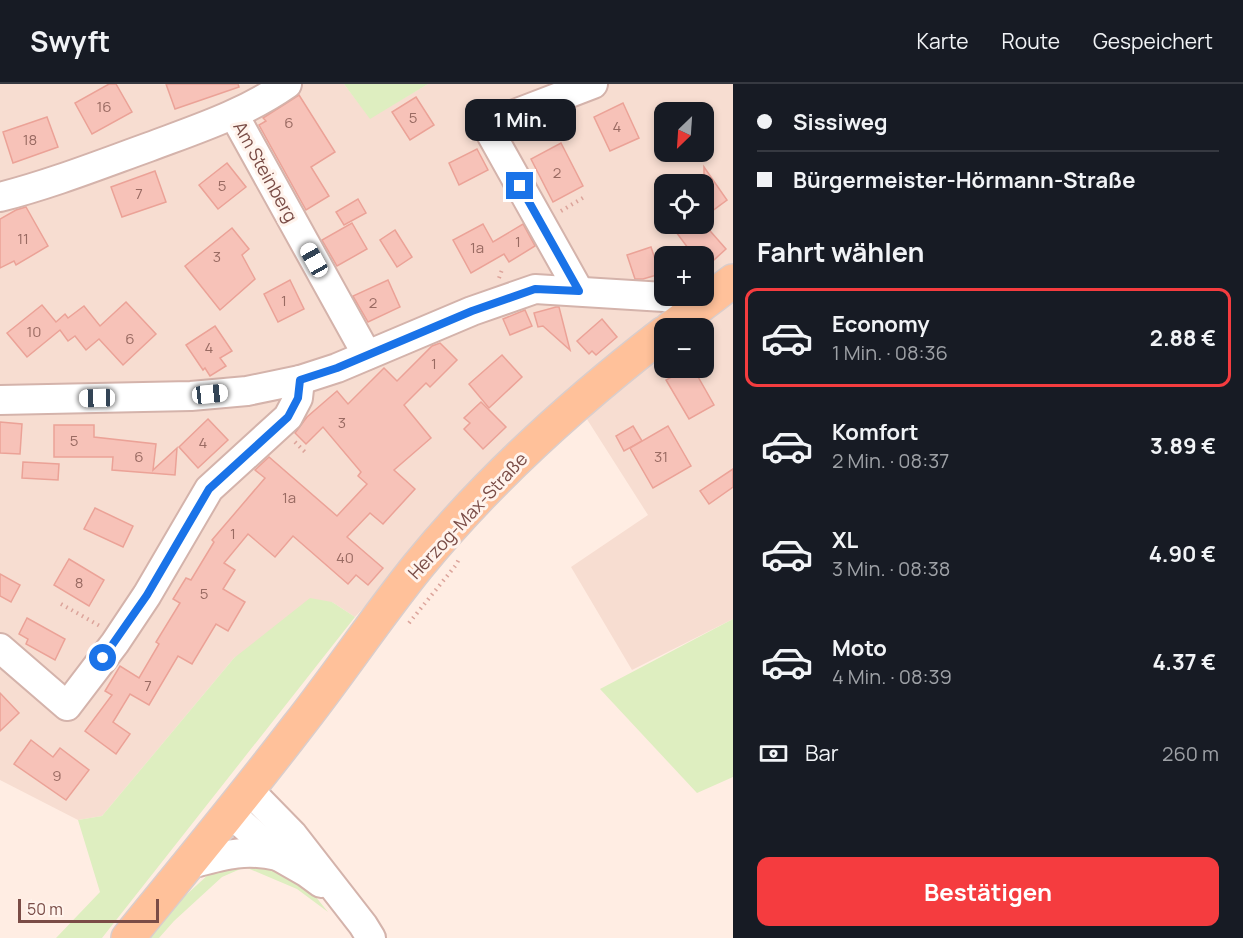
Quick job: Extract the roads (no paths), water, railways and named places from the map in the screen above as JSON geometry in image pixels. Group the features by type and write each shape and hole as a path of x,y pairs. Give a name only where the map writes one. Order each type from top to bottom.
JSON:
{"main road":[{"path":"685,318 733,281"},
{"name":"Herzog-Max-Straße","path":"128,938 299,725 419,565 503,475 588,395 654,341"}],"street":[{"name":"Am Steinberg","path":"0,197 49,184 234,116 287,84"},
{"path":"579,291 486,125 546,104 593,84"},
{"name":"Am Steinberg","path":"234,116 367,355"},
{"path":"0,400 191,396 247,391 300,380 337,368 472,311 535,289 682,300 682,318"},
{"path":"0,648 67,706 119,637 147,595 209,489 288,417 298,398 300,380"},
{"path":"238,801 279,856"},
{"path":"238,801 292,835 371,938"},
{"path":"187,865 233,854 258,852 279,856 306,872 344,901"}]}
